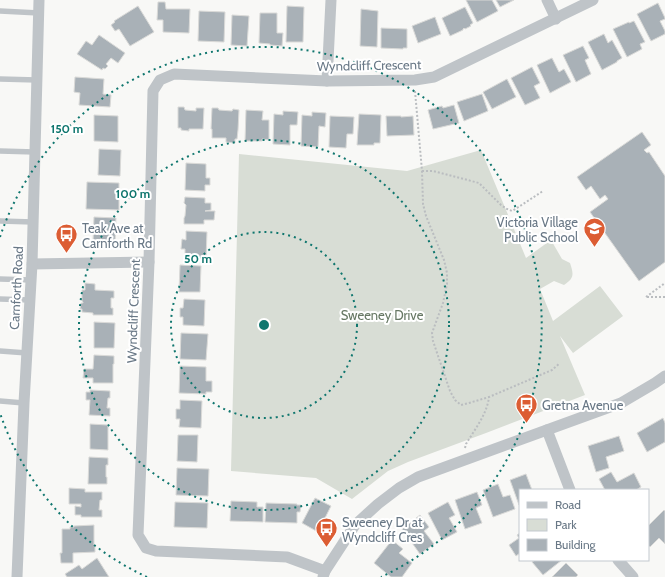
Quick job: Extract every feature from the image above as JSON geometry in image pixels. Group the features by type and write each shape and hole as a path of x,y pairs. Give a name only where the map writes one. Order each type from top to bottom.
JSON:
{"street":[{"name":"Carnforth Road","path":"17,577 24,403 32,264 39,0"},
{"path":"327,81 331,0"},
{"path":"547,0 556,19"},
{"name":"Wyndcliff Crescent","path":"324,574 287,557 156,551 146,548 138,535 150,262 153,91 160,80 174,74 327,81 415,80 434,77 593,0"},
{"path":"32,264 150,262"},
{"path":"324,574 355,525 378,504 399,488 418,477 621,403 665,376"},
{"path":"547,430 570,489"},
{"path":"619,561 633,577"}],"lane":[{"path":"0,11 38,13"},
{"path":"0,79 37,80"},
{"path":"0,150 35,152"},
{"path":"0,221 33,222"},
{"path":"0,278 31,280"},
{"path":"0,299 30,300"},
{"path":"0,351 27,353"},
{"path":"0,401 24,403"}],"path":[{"path":"415,80 423,204 426,216 444,260 447,284 443,303 432,333 433,341 450,392 460,405 469,403 489,397 552,370 560,363"},
{"path":"422,171 433,171 479,183 501,205 512,211 543,191"},
{"path":"665,283 646,297 665,297"},
{"path":"460,462 466,444 485,413 489,397"}],"green space":[{"name":"Sweeney Drive","path":"481,150 526,258 551,240 562,259 570,263 572,276 567,283 564,285 554,281 540,289 553,321 600,286 623,316 573,353 560,336 585,395 408,462 388,471 352,499 316,478 231,471 239,154 407,171"}],"building":[{"path":"466,0 492,0 498,11 477,22"},
{"path":"496,0 514,0 500,7"},
{"path":"158,2 165,2 166,9 190,9 189,33 163,32 163,20 157,20"},
{"path":"658,3 665,18 660,21 665,34 651,41 637,14"},
{"path":"138,6 154,32 130,46 119,29 115,31 111,25 115,22 114,21"},
{"path":"287,6 304,7 303,42 286,42"},
{"path":"465,7 473,23 470,25 471,26 465,29 464,28 463,30 450,36 442,18"},
{"path":"361,9 378,11 377,47 360,46"},
{"path":"199,11 225,12 224,42 198,41"},
{"path":"260,13 277,13 277,33 283,33 282,46 259,43"},
{"path":"232,15 249,16 247,46 231,45"},
{"path":"435,17 441,34 418,43 412,26"},
{"path":"634,21 645,42 640,44 642,49 627,57 613,29"},
{"path":"381,28 407,29 407,48 381,48"},
{"path":"604,34 608,43 612,40 622,58 602,70 588,42"},
{"path":"99,35 125,53 118,63 111,58 106,64 108,66 102,70 77,54 86,41 92,45"},
{"path":"583,46 589,58 585,60 591,74 576,82 563,55"},
{"path":"552,58 559,72 564,69 571,82 550,93 537,65"},
{"path":"532,67 540,83 534,86 540,98 525,105 511,78"},
{"path":"75,77 104,79 103,94 111,95 110,107 79,105 80,93 74,92"},
{"path":"507,79 516,97 492,109 483,92"},
{"path":"482,94 488,111 464,121 457,102"},
{"path":"454,105 459,123 433,129 428,110 442,106 443,108"},
{"path":"178,107 184,107 185,110 196,111 196,108 204,108 203,129 189,129 189,131 178,128"},
{"path":"212,108 232,111 233,109 239,110 237,139 235,139 235,143 226,142 226,138 212,138"},
{"path":"246,110 263,111 262,120 269,120 269,140 262,139 262,141 245,141"},
{"path":"283,111 298,112 297,125 290,125 290,145 273,144 274,114 283,115"},
{"path":"312,112 326,113 325,127 319,126 318,147 301,146 302,115 312,116"},
{"path":"359,114 381,115 380,143 374,143 374,145 357,145"},
{"path":"94,115 118,116 118,142 94,141"},
{"path":"330,116 354,117 353,134 347,134 346,148 329,147"},
{"path":"386,116 413,116 414,135 387,136"},
{"name":"Victoria Village Public School","path":"642,132 651,145 644,150 647,153 649,152 665,176 665,262 639,281 590,212 608,199 605,195 600,199 591,186 586,190 577,177"},
{"path":"99,149 121,150 120,176 98,175"},
{"path":"186,163 206,164 206,178 210,178 210,185 205,185 205,191 185,190"},
{"path":"87,182 119,183 119,210 86,209"},
{"path":"185,197 205,198 205,203 211,203 211,210 205,211 215,211 214,220 204,220 204,224 184,224 186,205 184,203"},
{"path":"94,217 116,218 115,243 93,242"},
{"path":"186,231 207,232 206,259 185,258 185,249 181,249 182,239 186,240"},
{"path":"180,265 201,266 200,292 179,292"},
{"path":"85,283 95,284 95,290 114,291 114,298 111,298 113,315 93,315 93,313 82,312 82,309 80,309 81,303 83,303 82,290 85,290"},
{"path":"184,299 205,300 204,326 183,325 183,317 180,317 180,308 183,308"},
{"path":"94,322 115,323 114,348 94,348"},
{"path":"181,333 208,334 206,360 180,359"},
{"path":"94,355 114,356 113,383 93,383 93,378 83,378 84,369 93,369"},
{"path":"180,366 206,367 206,381 212,381 212,392 206,392 206,394 179,393"},
{"path":"90,390 110,391 110,398 108,398 107,408 110,408 110,416 89,415 90,400 86,400 86,392 90,392"},
{"path":"180,400 202,401 201,428 179,427 180,419 176,419 176,409 180,409"},
{"path":"663,418 665,423 665,442 647,452 637,433"},
{"path":"90,424 108,425 108,450 90,449"},
{"path":"178,435 198,435 197,462 177,461"},
{"path":"619,436 624,451 606,457 609,468 596,472 588,446"},
{"path":"89,457 108,458 108,465 106,465 107,484 88,484"},
{"path":"177,468 209,469 208,496 176,495"},
{"path":"611,472 617,482 634,473 641,487 638,489 604,489 599,479"},
{"path":"526,474 532,489 519,489 519,505 510,480"},
{"path":"498,484 503,497 510,495 515,509 493,517 483,490"},
{"path":"69,488 85,489 85,492 102,492 102,500 100,500 99,510 102,510 102,517 81,517 81,515 75,515 75,506 81,507 81,504 69,504"},
{"path":"477,492 482,505 476,508 482,523 465,529 455,500"},
{"path":"315,498 331,506 318,532 302,523"},
{"path":"231,501 257,502 257,507 263,507 263,522 230,521"},
{"path":"175,502 208,503 207,528 174,527"},
{"path":"448,502 455,515 449,518 457,532 442,540 428,513"},
{"path":"266,503 301,505 300,512 297,512 297,523 265,522"},
{"path":"664,510 665,511 665,544 659,538 650,547 649,546 649,525"},
{"path":"420,515 429,527 424,531 434,544 420,554 402,529"},
{"path":"94,525 95,552 73,553 73,563 61,563 60,553 62,553 62,529 70,529 70,527 74,526"},
{"path":"519,538 519,554 516,556 509,545"},
{"path":"392,540 403,549 399,553 412,563 402,577 391,577 374,563"},
{"path":"97,558 109,577 67,577 65,574 79,565 82,569"},
{"path":"534,561 561,561 543,575 532,562"},
{"path":"566,563 578,575 576,577 552,577"}],"place":[{"name":"Victoria Village Public School","path":"594,248"},
{"name":"Teak Ave at Carnforth Rd","path":"66,254"},
{"name":"Gretna Avenue","path":"526,424"},
{"name":"Sweeney Dr at Wyndcliff Cres","path":"327,548"}]}
